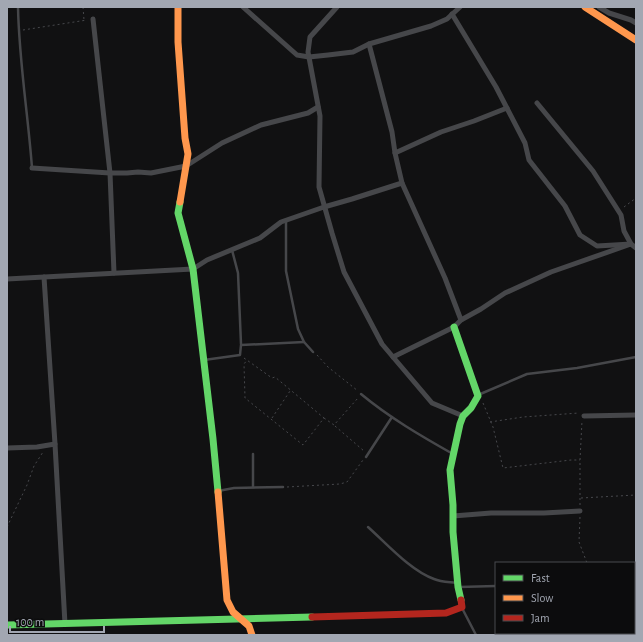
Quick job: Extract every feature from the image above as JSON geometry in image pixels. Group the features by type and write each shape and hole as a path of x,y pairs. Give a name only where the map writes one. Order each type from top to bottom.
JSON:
{"street":[{"path":"179,7 178,42 185,138 188,154 178,213 193,269 213,439 227,600 233,612 249,626 252,635"},
{"path":"243,7 297,55 309,57 353,52 369,44 431,26 447,19 460,7"},
{"path":"337,7 310,37 308,52 320,116 319,187 344,272 382,344 432,403 463,416"},
{"path":"599,7 609,13 636,23"},
{"path":"590,8 636,40"},
{"path":"452,14 496,87 525,143 529,160 565,206 580,235 597,246 631,244"},
{"path":"93,19 110,173 114,273"},
{"path":"369,44 392,132 402,183 445,278 461,320"},
{"path":"536,104 593,170 619,211 624,231 631,244 636,248"},
{"path":"32,168 127,174 138,172 152,173 186,166 222,143 261,125 308,113 318,107"},
{"path":"395,152 441,132 507,108"},
{"path":"7,279 193,269 207,260 260,238 281,222 402,183"},
{"path":"393,357 454,327 461,320 505,293 552,272 631,244"},
{"path":"44,277 65,624"},
{"path":"7,625 446,614 462,607 458,585 453,532 450,470 463,416 472,408 478,396 454,327"},
{"path":"584,416 636,415"},
{"path":"7,448 37,447 55,444"},
{"path":"453,516 491,512 544,513 580,511"}],"lane":[{"path":"18,7 18,30 32,168"},
{"path":"286,220 286,270 298,329 304,342 313,352"},
{"path":"204,360 240,355 241,344 238,274 232,250"},
{"path":"241,344 304,342"},
{"path":"478,396 527,374 577,368 636,357"},
{"path":"361,394 392,417 453,454"},
{"path":"367,456 392,417"},
{"path":"253,454 253,488"},
{"path":"218,491 234,488 283,487"},
{"path":"368,527 404,560 434,580 458,585 495,586"},
{"path":"462,607 476,635"}],"path":[{"path":"83,7 84,20"},
{"path":"18,30 93,19"},
{"path":"619,211 636,198"},
{"path":"313,352 328,367 361,394 334,425"},
{"path":"283,487 340,484 347,482 367,456 334,425 275,377 272,378 247,360 244,364 245,398 303,445 324,418"},
{"path":"271,419 291,391"},
{"path":"478,396 482,400 493,427 503,468 580,460"},
{"path":"490,422 523,417 572,413 579,413 584,416 582,419 580,460 579,542 587,562"},
{"path":"7,527 27,486 34,466 43,451"},
{"path":"580,498 636,495"}],"traffic: fast":[{"path":"180,202 178,213 193,269 218,492"},
{"path":"454,327 478,396 471,408 463,416 450,470 453,505 453,532 458,587 461,600"},
{"path":"7,625 312,617"}],"traffic: slow":[{"path":"178,7 178,42 185,138 188,154 180,202"},
{"path":"585,7 636,40"},
{"path":"218,492 227,600 233,612 249,626 252,635"}],"traffic: jam":[{"path":"312,617 446,613 462,607 461,600"}]}
